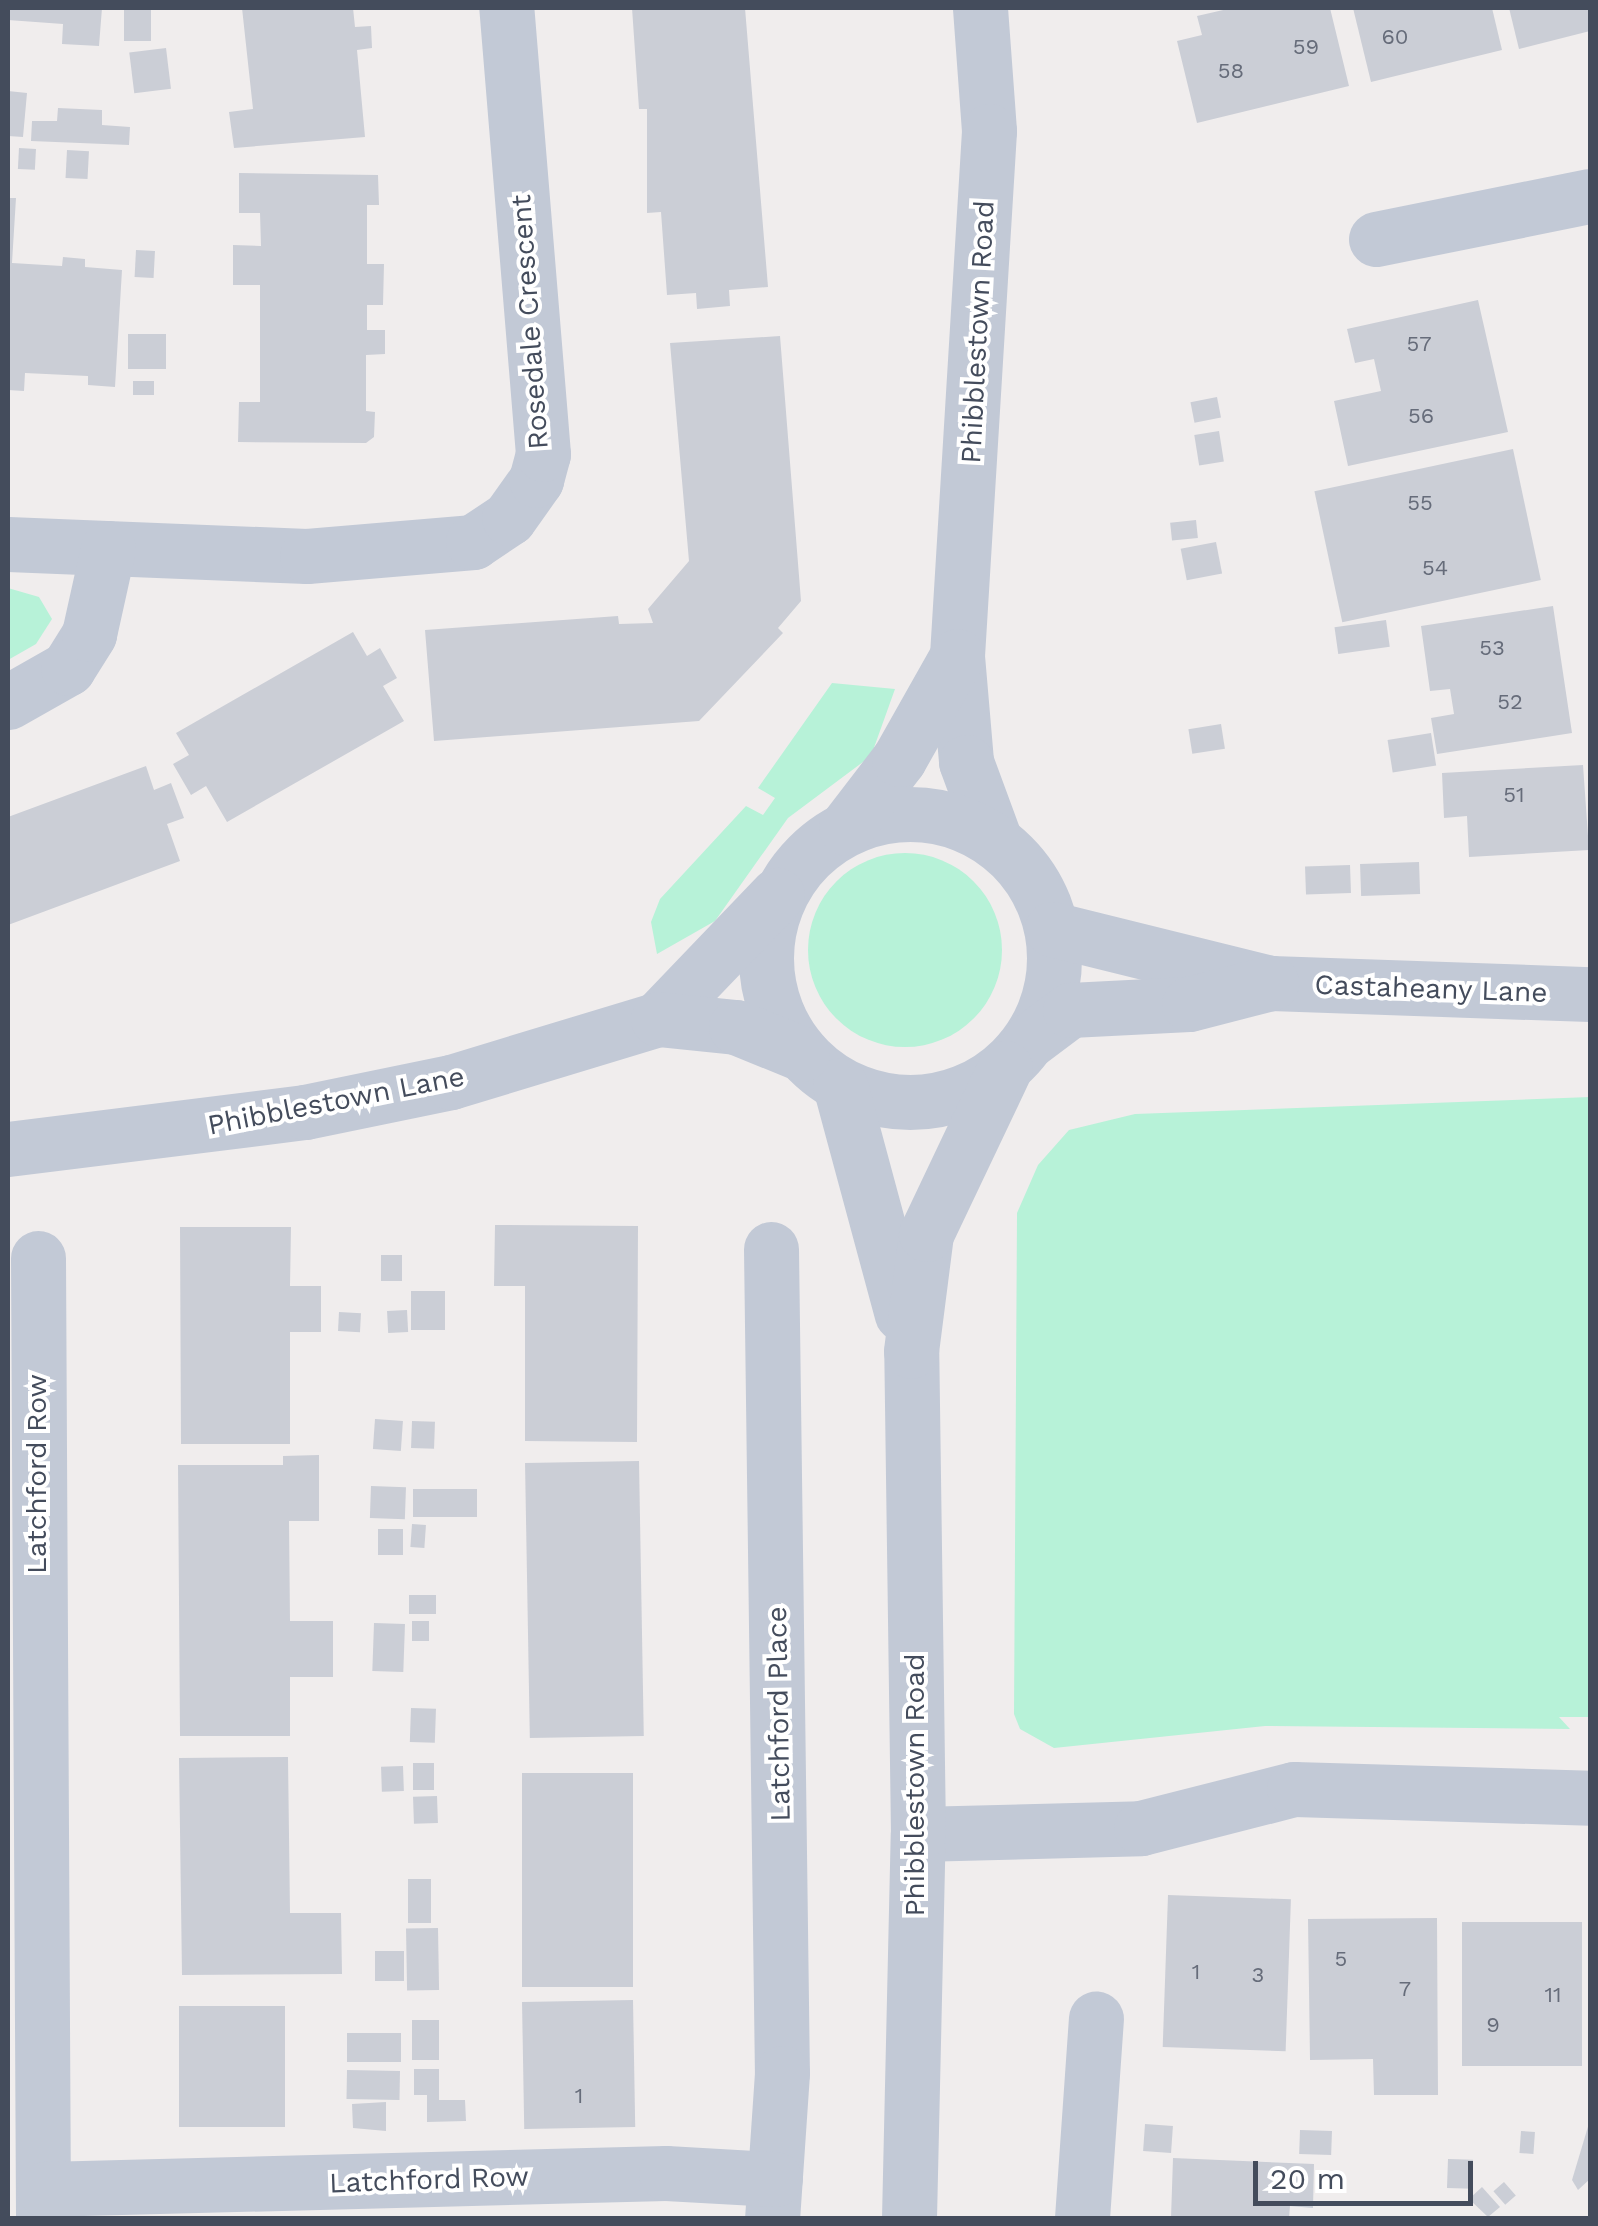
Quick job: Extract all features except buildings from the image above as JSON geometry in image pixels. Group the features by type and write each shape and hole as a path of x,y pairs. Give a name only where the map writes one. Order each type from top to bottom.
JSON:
{"street":[{"name":"Rosedale Crescent","path":"8,544 307,556 473,542 509,518 536,480 543,454 506,8"},
{"name":"Phibblestown Road","path":"980,8 989,131 957,656 966,762 995,841"},
{"path":"1376,239 1590,196"},
{"path":"8,702 68,668 89,634 108,548"},
{"name":"Phibblestown Road","path":"846,828 908,746 957,656"},
{"path":"922,814 995,841 1022,865 1052,929 1051,986 1018,1054 968,1092 926,1102 881,1101 821,1070 777,1016 766,972 769,926 785,884 811,852 846,828 922,814"},
{"name":"Phibblestown Lane","path":"658,1019 785,884"},
{"name":"Castaheany Lane","path":"1052,929 1271,983 1590,994"},
{"name":"Castaheany Lane","path":"1018,1054 1070,1010 1189,1004 1271,983"},
{"name":"Phibblestown Lane","path":"8,1150 342,1104 452,1082 658,1019 736,1027 821,1070"},
{"name":"Phibblestown Road","path":"909,2218 918,1834 910,1351 926,1234 1018,1054"},
{"name":"Phibblestown Road","path":"821,1070 910,1351"},
{"name":"Latchford Place","path":"771,1250 782,2054 773,2199"},
{"name":"Latchford Row","path":"38,1258 22,1336 22,1990 44,2204 666,2173 773,2199"},
{"path":"918,1834 1140,1828 1294,1789 1590,1798"},
{"path":"1082,2218 1096,2018"}],"green space":[{"path":"8,588 39,597 52,619 36,644 8,660"},
{"path":"832,683 895,689 871,756 788,818 715,921 657,954 651,922 660,899 746,806 763,815 775,798 758,788"},
{"path":"905,853 942,861 973,882 994,913 1002,950 994,987 973,1018 942,1039 905,1047 868,1039 837,1018 816,987 808,950 816,913 837,882 868,861"},
{"path":"1590,1097 1590,1717 1559,1717 1570,1729 1265,1726 1054,1748 1020,1729 1014,1714 1017,1213 1038,1165 1069,1130 1135,1114"}]}
